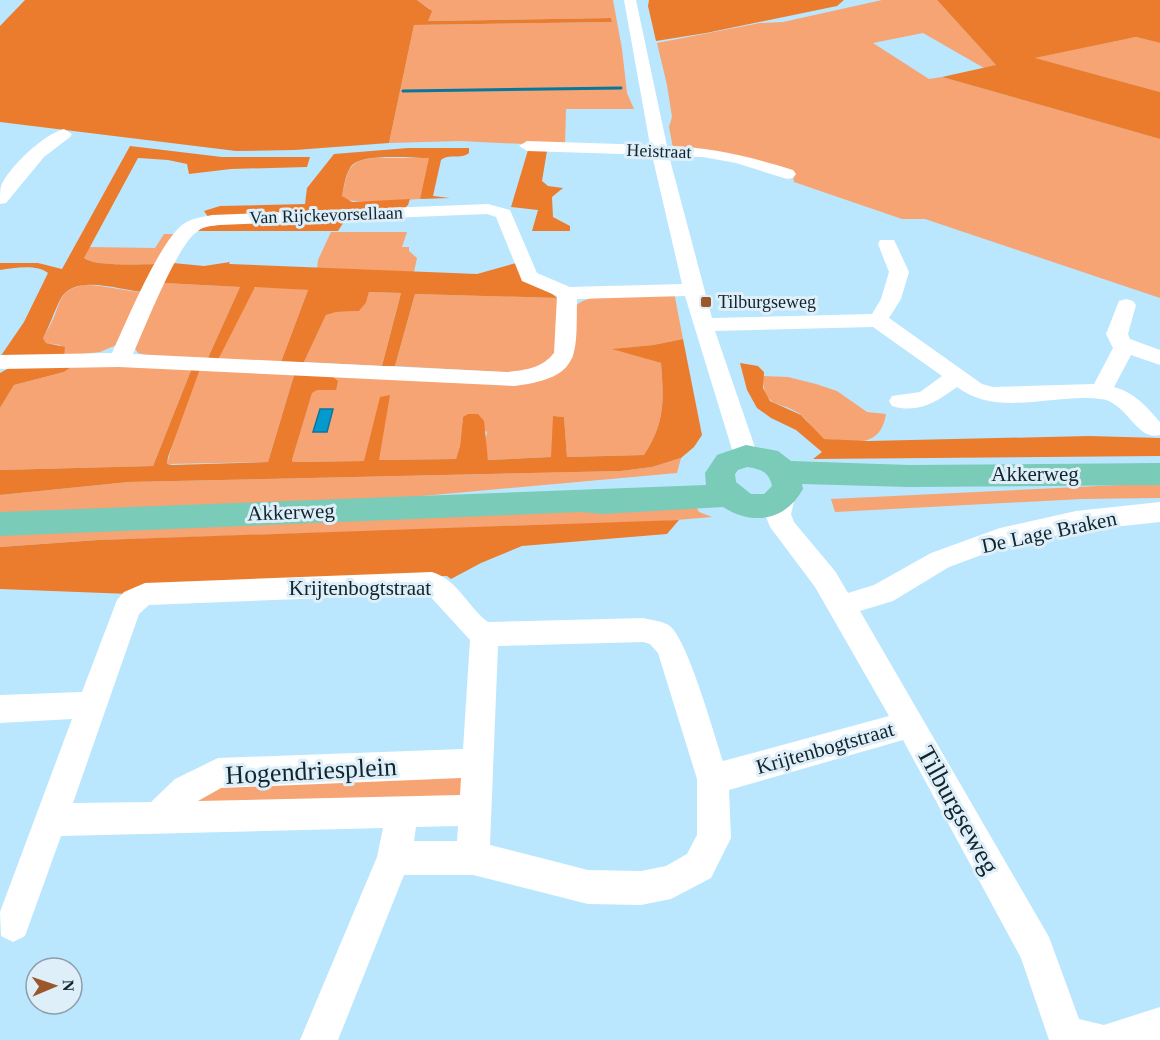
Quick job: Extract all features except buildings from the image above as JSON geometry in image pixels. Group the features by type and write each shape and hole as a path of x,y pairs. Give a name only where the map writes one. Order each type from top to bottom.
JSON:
{"main road":[{"path":"746,456 768,459 785,486 771,504 763,506 728,491 722,467 730,460 746,456"},
{"name":"Akkerweg","path":"785,486 909,476 1160,474"},
{"name":"Akkerweg","path":"0,524 581,500 602,502 728,491"}],"street":[{"path":"630,0 658,151 703,325 746,456"},
{"path":"0,199 44,150 56,138 64,134"},
{"name":"Heistraat","path":"527,146 722,155 787,174"},
{"name":"Van Rijckevorsellaan","path":"119,360 183,234 190,227 220,220 488,209 504,214 529,277 567,293 694,290"},
{"path":"878,320 891,299 899,272 887,244"},
{"path":"0,362 119,360 507,379 531,376 548,370 560,362 565,353 567,293"},
{"path":"1126,305 1117,334 1121,343 1160,358"},
{"path":"703,325 878,320 974,389 992,394 1101,391 1129,400 1153,429"},
{"path":"1101,391 1125,345"},
{"path":"900,401 925,399 956,377"},
{"name":"Tilburgseweg","path":"785,486 778,514 783,527 825,579 910,724 1036,950 1077,1039"},
{"name":"Tilburgseweg","path":"728,491 757,516 771,537 837,598"},
{"name":"De Lage Braken","path":"837,598 883,593 940,560 1000,538 1077,521 1160,512"},
{"name":"Krijtenbogtstraat","path":"13,924 127,608 134,600 145,594 432,583 444,588 473,629 484,634"},
{"path":"394,858 473,858 588,887 641,888 671,882 699,866 714,838 713,779 670,647 659,634 643,630 484,634 473,858"},
{"path":"0,709 91,705"},
{"name":"Krijtenbogtstraat","path":"713,779 910,724"},
{"name":"Hogendriesplein","path":"158,817 186,790 218,773 477,763"},
{"name":"Hogendriesplein","path":"51,820 476,810"},
{"path":"319,1040 394,858 403,811"},
{"path":"1114,1040 1160,1026"}],"shaded area":[{"path":"25,0 417,0 432,11 428,21 611,18 612,22 414,25 389,143 295,150 236,151 0,122 0,26"},
{"path":"417,0 613,0 627,93 634,109 566,109 565,146 460,141 389,143 414,25 612,22 611,18 427,21 430,9"},
{"path":"649,0 844,0 837,6 656,41 648,6"},
{"path":"882,0 937,0 997,66 984,68 923,33 873,43 929,79 942,77 1160,139 1160,298 925,219 902,219 794,182 792,172 673,148 669,127 672,117 657,43 760,23 783,22"},
{"path":"937,0 1160,0 1160,43 1136,37 1035,58 1160,92 1160,139 942,77 996,65"},
{"path":"1136,37 1160,43 1160,92 1034,58"},
{"path":"130,146 222,157 310,157 307,167 231,169 189,174 187,164 138,158 84,258 109,264 160,264 147,292 100,285 76,287 67,291 60,300 43,338 46,343 65,347 64,356 0,357 24,322 48,273 38,268 0,270 0,263 38,263 62,269"},
{"path":"408,148 469,148 469,153 466,155 441,160 433,196 450,198 420,199 429,158 386,157 355,163 347,174 342,196 352,202 410,199 405,208 209,218 204,211 220,206 305,204 307,188 334,154"},
{"path":"528,150 547,151 542,181 548,186 563,188 552,197 553,217 570,226 570,231 532,231 538,210 511,207"},
{"path":"374,158 430,158 420,199 366,202 345,200 342,196 350,169 358,162"},
{"path":"347,217 338,231 192,231 213,223"},
{"path":"331,232 407,232 402,247 409,247 409,251 417,258 414,272 317,269 318,260"},
{"path":"164,234 178,234 160,264 109,264 84,258 89,247 155,248"},
{"path":"230,262 229,264 477,274 516,263 557,298 415,294 395,366 382,366 401,293 369,292 366,303 359,311 326,315 304,362 281,362 308,290 255,287 217,361 207,360 240,287 164,283 173,263 204,266"},
{"path":"164,283 240,287 207,360 146,355 138,353 134,347"},
{"path":"84,285 147,292 121,343 100,352 64,356 60,345 46,343 43,338 63,295 71,289"},
{"path":"262,286 308,290 281,362 217,361 253,288"},
{"path":"369,292 401,293 382,366 304,362 326,315 335,312 359,311 366,303"},
{"path":"674,292 683,339 614,349 661,363 662,411 656,432 644,455 567,457 564,417 553,416 552,457 488,460 485,442 487,432 463,417 460,446 456,459 379,460 378,457 368,453 364,461 293,462 292,460 312,392 334,390 327,372 448,380 561,370 573,357 575,307 582,302 606,295"},
{"path":"415,294 557,298 558,348 549,363 519,373 395,366"},
{"path":"683,339 702,435 694,447 681,458 652,467 621,471 129,482 0,495 0,470 153,466 192,368 200,369 167,464 268,462 295,372 327,372 338,381 336,390 317,390 312,393 293,462 364,461 380,397 390,395 379,460 456,459 460,446 463,417 468,414 478,414 484,421 488,460 551,457 553,416 564,417 567,457 644,455 659,422 663,389 661,363 612,349"},
{"path":"740,363 758,366 764,372 763,388 770,401 801,415 824,439 868,441 1089,436 1160,438 1160,456 813,459 822,452 796,430 771,418 757,408 747,390"},
{"path":"74,365 192,368 153,466 0,470 0,408 14,385 64,372"},
{"path":"74,365 64,372 14,385 0,408 0,373 9,368"},
{"path":"200,369 295,372 268,462 167,464 177,427"},
{"path":"763,376 788,377 837,391 867,412 886,414 883,426 878,434 863,441 823,439 800,414 769,399 764,387"},
{"path":"681,458 677,473 356,502 0,519 0,495 129,482 621,471 652,467"},
{"path":"1160,483 1160,498 1082,499 835,512 831,499"},
{"path":"693,500 699,512 712,517 641,523 98,540 0,547 0,534"},
{"path":"679,520 667,534 522,546 481,563 451,579 447,576 440,576 130,594 0,589 0,547 98,540"},
{"path":"465,776 466,790 458,796 194,804 199,788"}],"water":[{"path":"320,409 333,409 327,432 313,432"}],"waterway":[{"path":"403,91 621,88"}],"place":[{"name":"Tilburgseweg","path":"706,302"}]}
